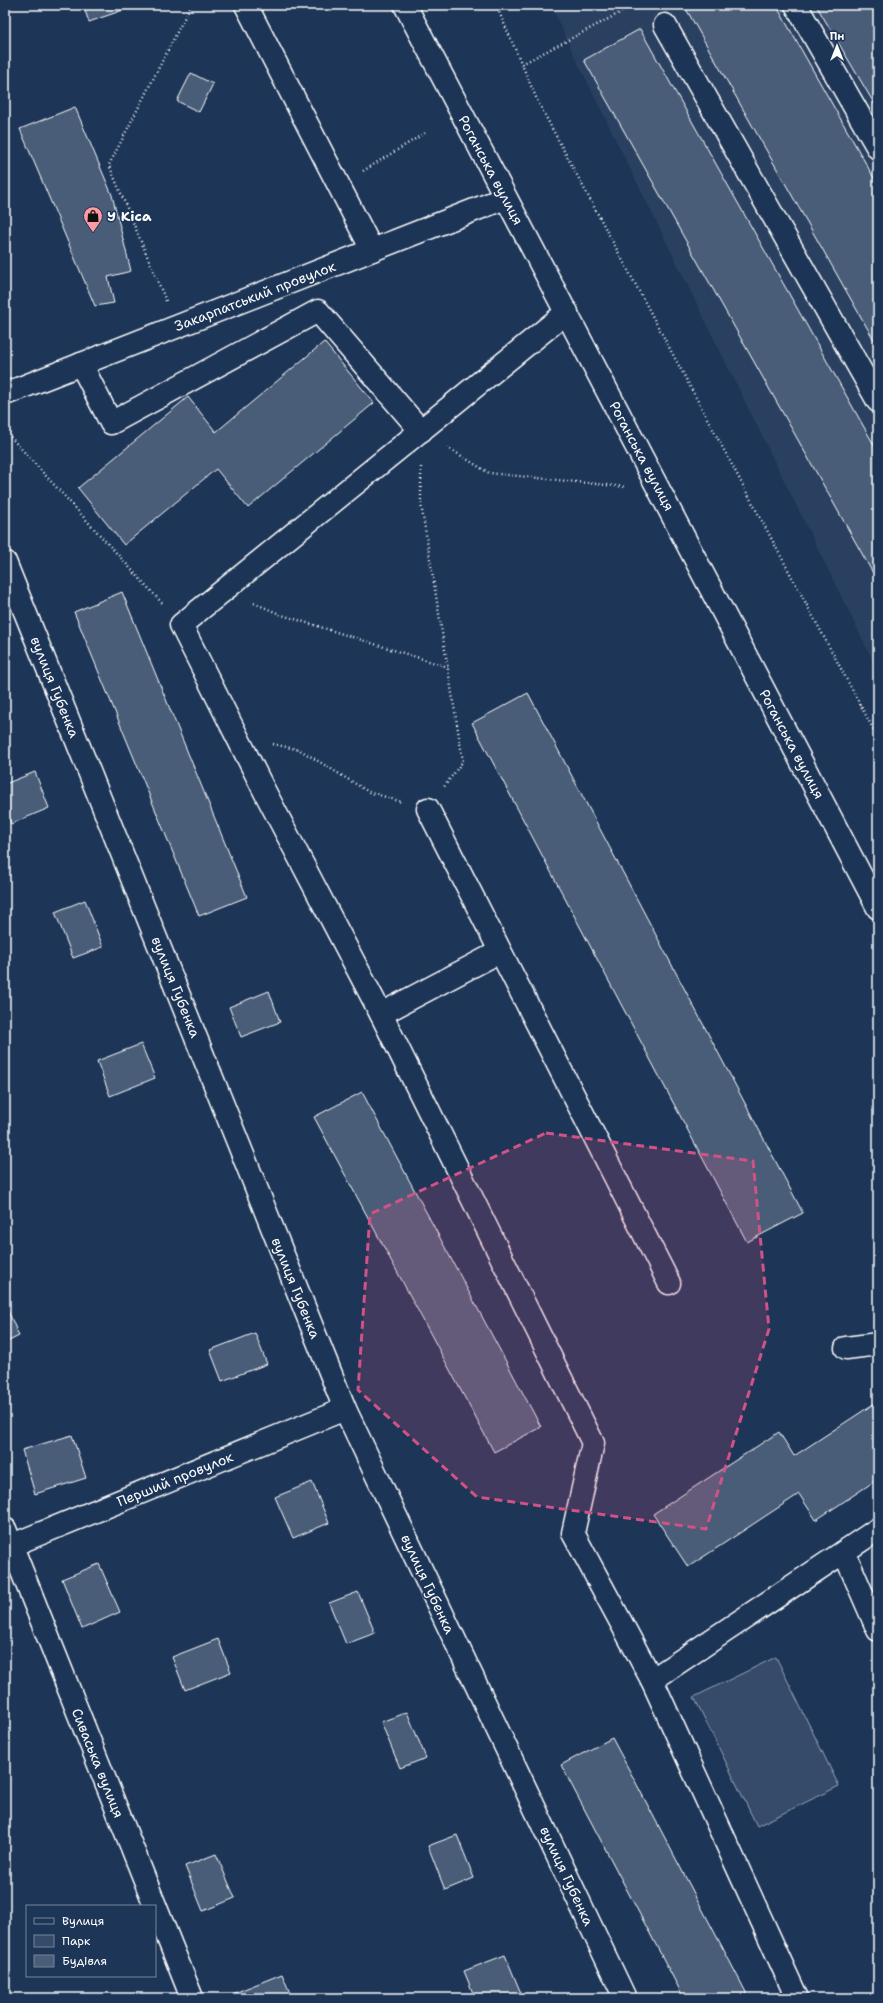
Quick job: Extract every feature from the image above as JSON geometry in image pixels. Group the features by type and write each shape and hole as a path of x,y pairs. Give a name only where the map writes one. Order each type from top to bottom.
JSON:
{"street":[{"path":"246,5 340,185 372,250"},
{"name":"Роганська вулиця","path":"405,5 878,908"},
{"path":"796,5 878,148"},
{"path":"665,25 878,401"},
{"name":"Закарпатський провулок","path":"5,394 506,198"},
{"path":"81,364 111,423 318,311 421,431"},
{"path":"567,312 181,625 381,1014 592,1443 573,1533 652,1680 797,1998"},
{"name":"вулиця Губенка","path":"5,562 344,1409 625,1998"},
{"path":"428,809 669,1283"},
{"path":"381,1014 500,952"},
{"path":"846,1348 878,1344"},
{"name":"Перший провулок","path":"7,1541 344,1409"},
{"path":"652,1680 878,1529"},
{"name":"Сиваська вулиця","path":"7,1541 154,1905"},
{"path":"844,1552 878,1630"},
{"name":"Сиваська вулиця","path":"156,1909 192,1998"}],"path":[{"path":"176,327 109,165 191,5"},
{"path":"496,5 539,104 878,738"},
{"path":"522,64 635,5"},
{"path":"340,185 425,133"},
{"path":"5,431 181,625"},
{"path":"421,431 489,473 660,490"},
{"path":"237,736 300,750 369,792 428,809 463,761 421,504 421,431"},
{"path":"224,590 282,615 448,667"}],"highlighted area":[{"path":"546,1133 753,1161 769,1329 706,1529 477,1497 358,1390 370,1214"}],"shaded area":[{"path":"551,5 878,5 878,671 572,51"}],"green space":[{"path":"776,1657 839,1786 757,1826 694,1697"}],"building":[{"path":"83,5 124,5 126,9 89,22"},
{"path":"688,5 776,5 878,185 878,347 685,7"},
{"path":"816,5 878,5 878,110"},
{"path":"640,29 878,452 878,582 584,60"},
{"path":"191,73 213,84 199,112 177,101"},
{"name":"У Кіса","path":"75,107 112,195 131,271 108,277 114,303 95,306 20,129"},
{"path":"324,342 374,403 248,508 216,469 124,545 78,488 188,397 216,432"},
{"path":"122,592 247,897 199,916 74,612"},
{"path":"528,693 803,1213 747,1242 472,723"},
{"path":"35,772 49,808 11,824 5,809 5,784"},
{"path":"85,900 103,947 73,958 55,912"},
{"path":"269,991 280,1022 241,1037 229,1007"},
{"path":"141,1044 155,1078 110,1096 97,1061"},
{"path":"362,1092 541,1427 494,1452 314,1117"},
{"path":"5,1306 19,1336 5,1343"},
{"path":"255,1333 267,1364 222,1381 210,1350"},
{"path":"878,1401 878,1479 816,1520 799,1494 688,1567 653,1514 779,1432 794,1456"},
{"path":"72,1435 86,1478 35,1494 22,1450"},
{"path":"312,1482 329,1523 293,1538 275,1497"},
{"path":"99,1564 120,1612 82,1629 62,1579"},
{"path":"358,1592 375,1633 346,1644 329,1603"},
{"path":"218,1639 231,1672 185,1690 172,1657"},
{"path":"407,1712 426,1758 400,1768 381,1722"},
{"path":"612,1738 749,1998 684,1998 561,1765"},
{"path":"457,1835 474,1878 445,1890 428,1846"},
{"path":"216,1854 235,1898 203,1911 185,1866"},
{"path":"505,1955 523,1998 475,1998 464,1971"},
{"path":"282,1974 292,1998 233,1998 232,1994"}],"place":[{"name":"У Кіса","path":"93,233"}]}
